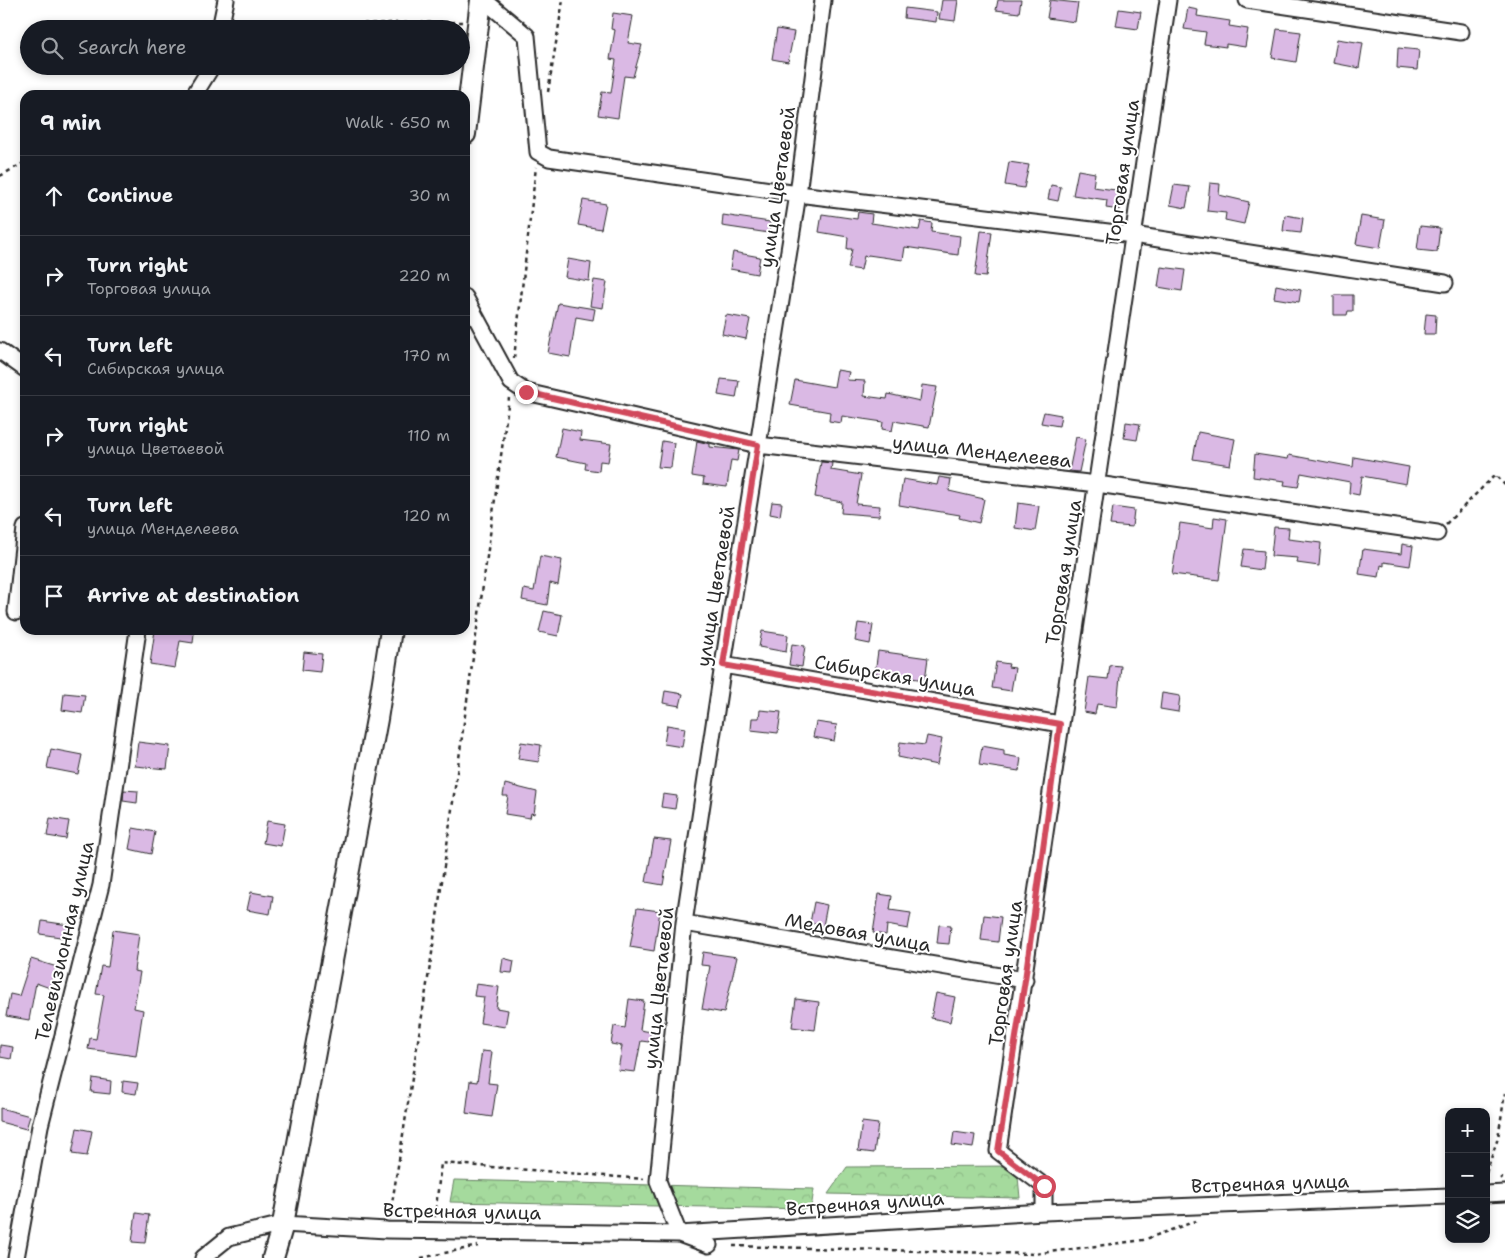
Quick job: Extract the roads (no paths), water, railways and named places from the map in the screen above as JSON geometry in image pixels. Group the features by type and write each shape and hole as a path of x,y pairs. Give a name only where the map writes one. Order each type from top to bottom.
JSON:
{"street":[{"path":"222,20 226,0"},
{"path":"470,94 483,0 527,36 543,155 798,194 1133,236 1445,283"},
{"name":"улица Цветаевой","path":"680,1234 658,1181 684,923 798,194 823,0"},
{"name":"Торговая улица","path":"1044,1212 1044,1186 998,1151 1025,980 1060,724 1168,0"},
{"path":"1247,0 1461,32"},
{"path":"197,90 206,75"},
{"name":"улица Менделеева","path":"470,306 511,382 526,392 758,445 1096,484 1436,534"},
{"path":"0,351 20,365"},
{"path":"16,612 20,575"},
{"name":"Телевизионная улица","path":"16,1258 40,1126 101,885 137,635"},
{"path":"273,1258 283,1224 377,719 390,635"},
{"name":"Сибирская улица","path":"723,665 1060,724"},
{"name":"Медовая улица","path":"684,923 1025,980"},
{"path":"1490,1194 1505,1193"},
{"name":"Встречная улица","path":"203,1258 229,1237 283,1224 387,1230 680,1234 1044,1212 1445,1196"},
{"path":"680,1234 709,1245"}]}
